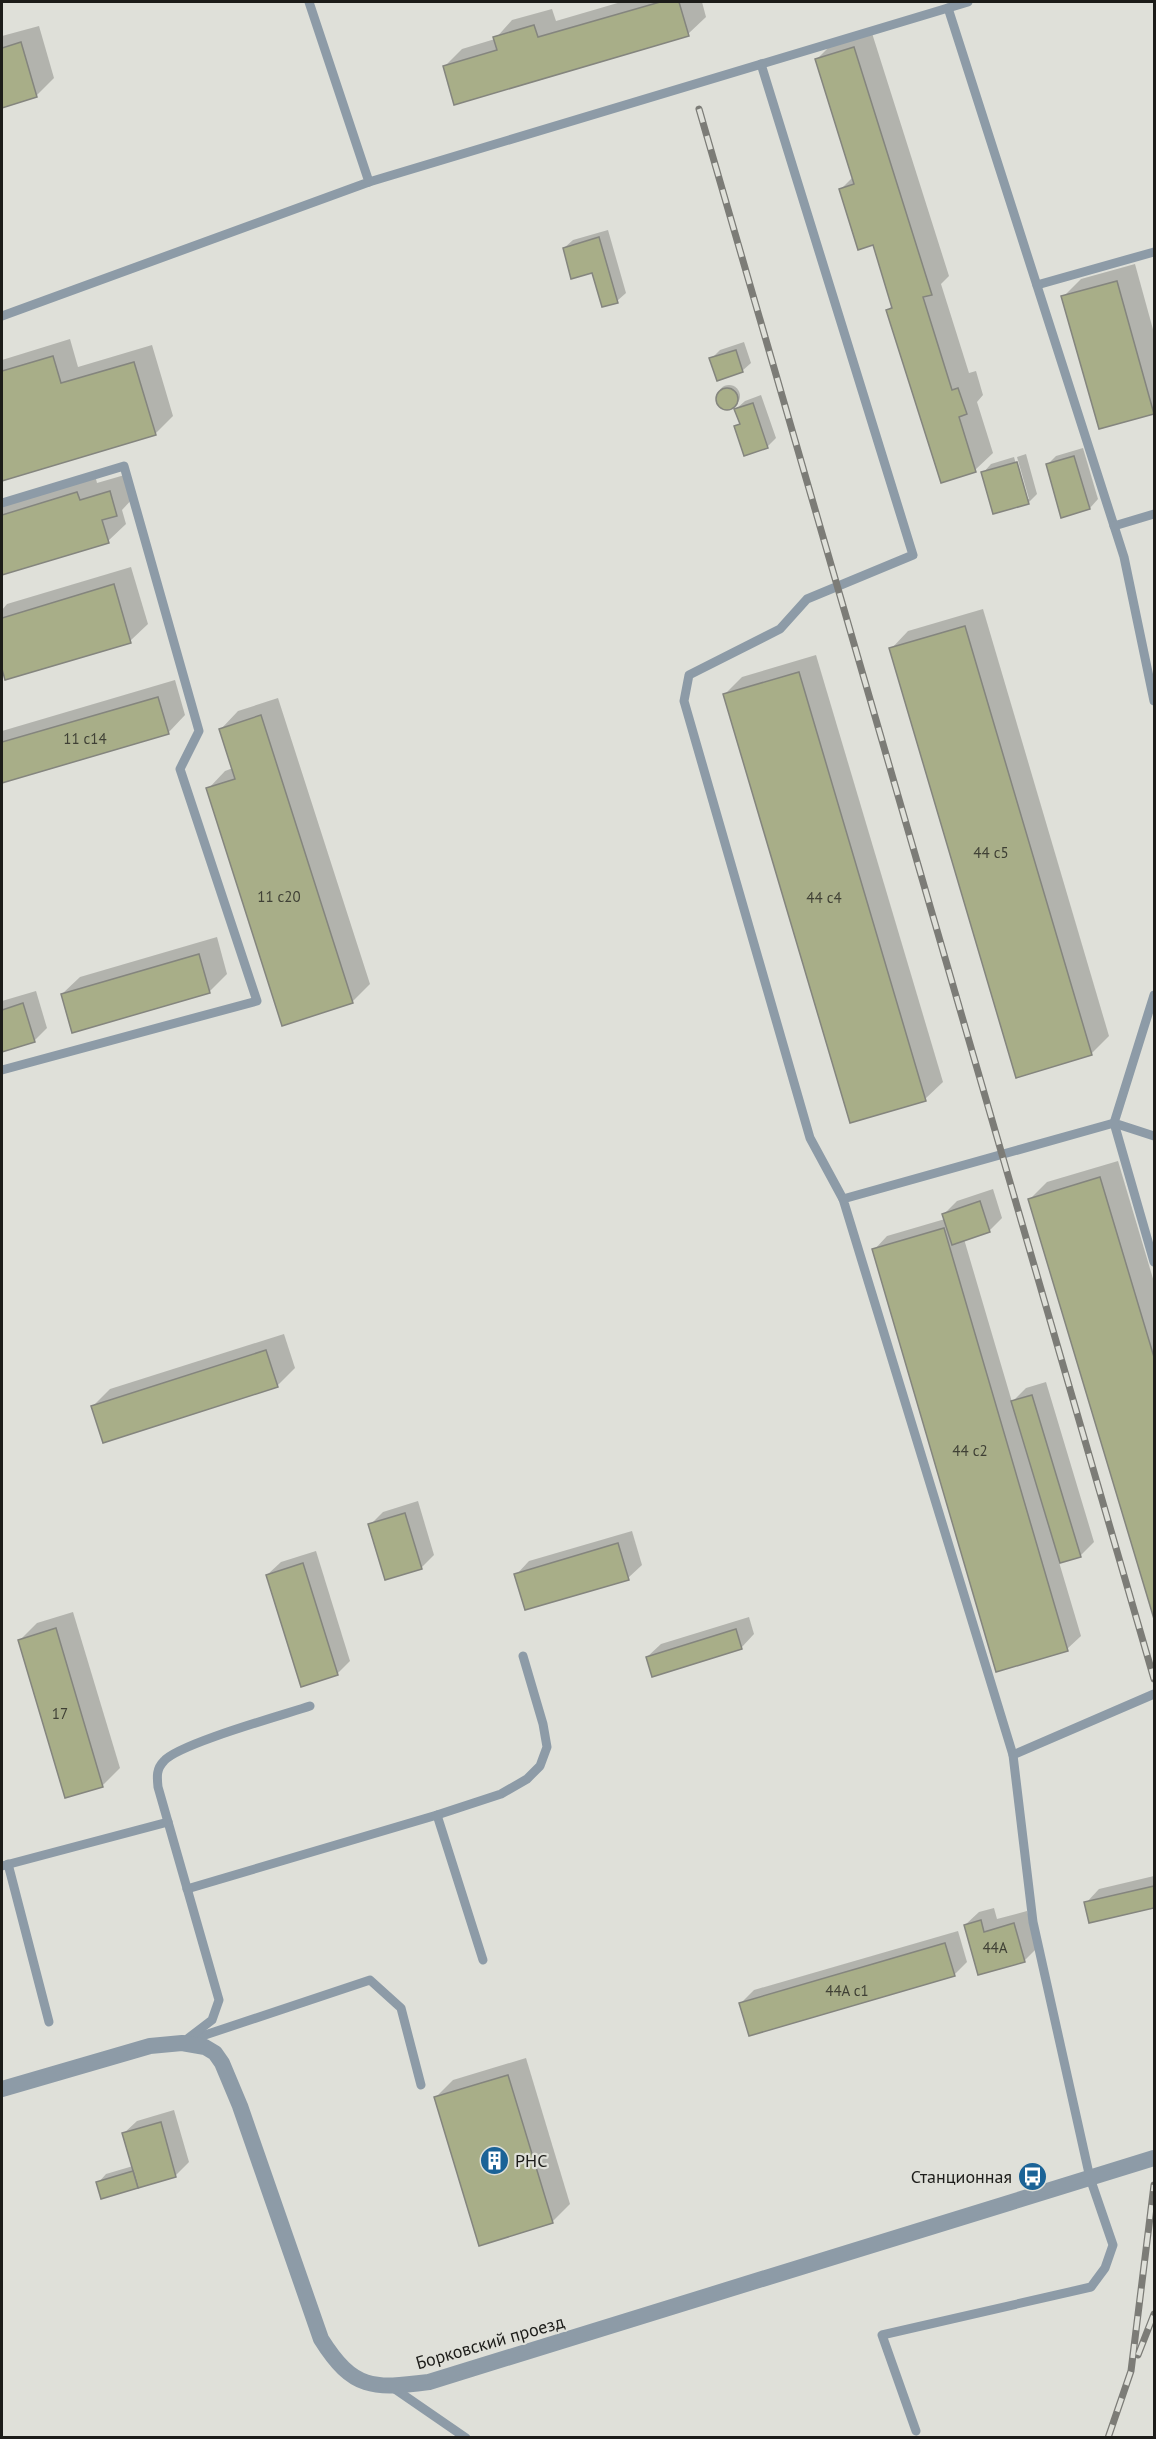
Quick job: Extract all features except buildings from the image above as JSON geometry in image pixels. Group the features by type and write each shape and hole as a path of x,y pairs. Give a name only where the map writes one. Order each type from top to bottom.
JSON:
{"street":[{"name":"Борковский проезд","path":"2,2089 109,2056 150,2046 182,2043 205,2047 222,2063 321,2339 338,2366 360,2382 392,2387 429,2382 1155,2158"}],"lane":[{"path":"309,2 369,182"},
{"path":"2,316 369,182 968,2"},
{"path":"948,8 1124,557 1155,701"},
{"path":"761,64 913,555 807,599 780,629 689,675 684,701 810,1138 843,1200 1013,1755 1033,1923 1090,2178 1113,2245 1105,2268 1091,2287 882,2335 916,2431"},
{"path":"1037,285 1155,252"},
{"path":"2,503 124,466 199,731 180,769 256,1001 2,1070"},
{"path":"1114,526 1155,514"},
{"path":"1155,995 1114,1123 1155,1262"},
{"path":"843,1200 1114,1123 1155,1137"},
{"path":"187,1889 437,1815 501,1794 526,1779 540,1766 547,1747 523,1656"},
{"path":"1013,1755 1155,1694"},
{"path":"182,2043 212,2020 219,2000 168,1822 157,1773 171,1755 310,1706"},
{"path":"437,1815 483,1960"},
{"path":"49,2022 5,1865 168,1822"},
{"path":"182,2043 370,1980 400,2008 421,2085"},
{"path":"392,2387 466,2438"}],"railway":[{"path":"699,109 1154,1679"},
{"path":"1108,2438 1131,2371 1154,2185"},
{"path":"1138,2355 1154,2314"}],"place":[{"name":"РНС","path":"494,2160"},
{"name":"Станционная","path":"1033,2176"}]}
